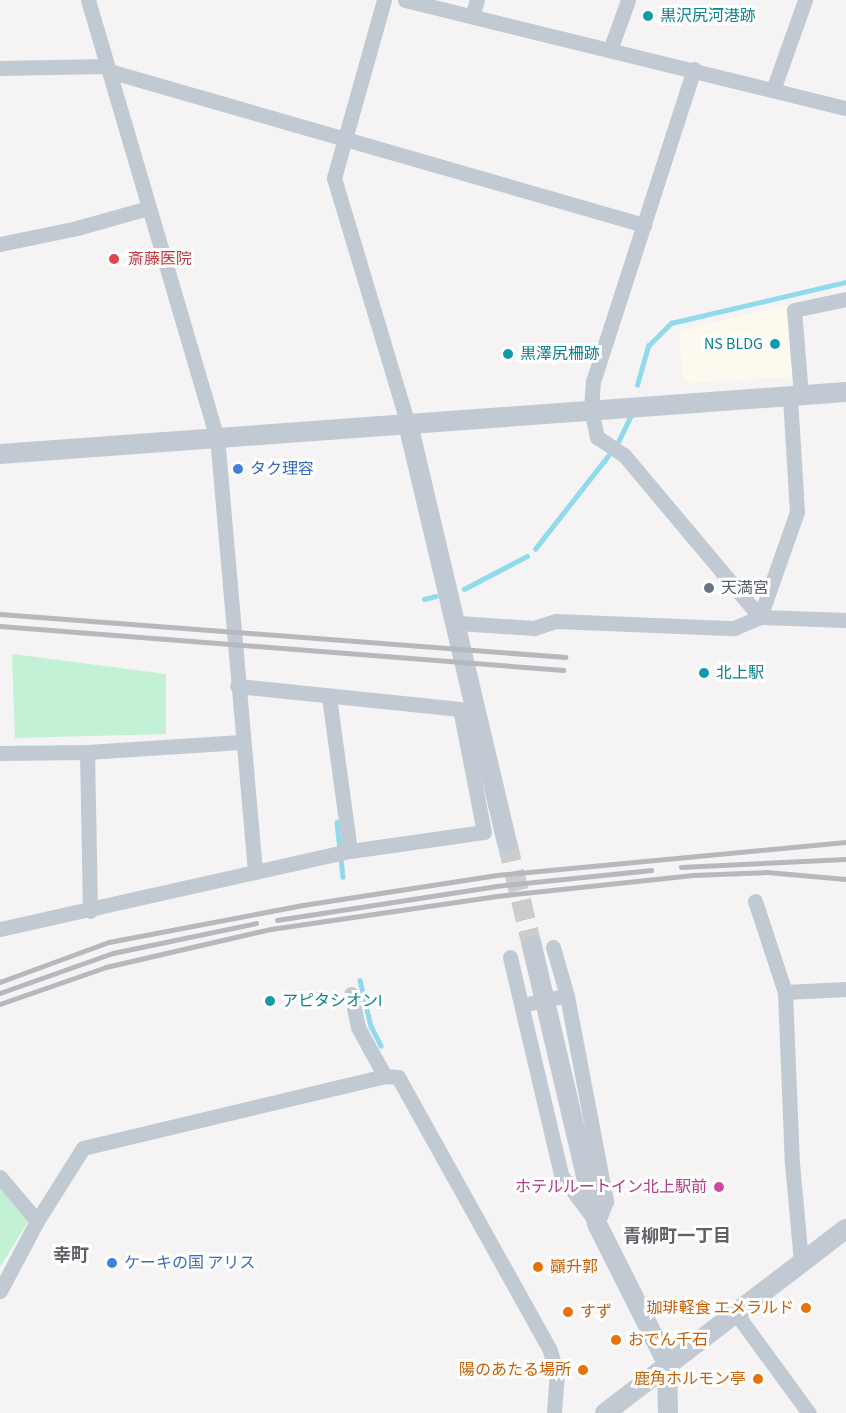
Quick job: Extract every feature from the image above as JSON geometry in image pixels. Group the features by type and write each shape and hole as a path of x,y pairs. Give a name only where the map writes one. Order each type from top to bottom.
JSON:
{"street":[{"path":"88,0 217,437 241,742 255,872"},
{"path":"384,0 334,178 408,424 458,623 507,842"},
{"path":"405,0 846,108"},
{"path":"472,16 477,0"},
{"path":"610,50 628,0"},
{"path":"773,90 805,0"},
{"path":"0,68 108,68 644,225"},
{"path":"694,69 593,381 591,409 597,437 624,455 760,616"},
{"path":"0,244 77,228 148,208"},
{"path":"760,616 797,512 794,310 846,299"},
{"path":"0,454 846,392"},
{"path":"458,623 534,628 556,621 734,628 760,616 846,620"},
{"path":"0,929 90,911 350,851 484,832 460,709 237,686"},
{"path":"329,697 350,851"},
{"path":"0,753 87,752 241,742"},
{"path":"87,752 90,911"},
{"path":"755,901 785,992 792,1163 801,1261"},
{"path":"532,946 597,1224"},
{"path":"554,947 606,1201 597,1224"},
{"path":"510,957 526,1004 561,1175 597,1224 667,1363 668,1413"},
{"path":"785,992 846,989"},
{"path":"351,994 358,1027 385,1076"},
{"path":"526,1004 564,996"},
{"path":"0,1291 37,1221 83,1148 385,1076 398,1077 549,1348 557,1372 554,1413"},
{"path":"0,1177 37,1221"},
{"path":"604,1413 846,1229"},
{"path":"735,1312 809,1413"}],"shaded area":[{"path":"788,305 795,371 790,377 688,383 683,377 679,333 683,329"}],"green space":[{"path":"12,654 166,674 166,734 15,738"},
{"path":"0,1185 29,1220 0,1267"}],"waterway":[{"path":"637,385 648,346 671,323 846,282"},
{"path":"617,444 631,415"},
{"path":"535,549 608,456"},
{"path":"464,589 527,556"},
{"path":"424,599 436,596"},
{"path":"337,822 343,877"},
{"path":"360,980 371,1026 381,1046"}],"tunnel":[{"path":"507,842 532,946"}],"railway":[{"path":"0,614 565,657"},
{"path":"0,626 563,670"},
{"path":"0,982 109,942 303,905 497,875 846,842"},
{"path":"681,867 846,859"},
{"path":"277,920 496,886 651,870"},
{"path":"0,1004 106,967 271,929 497,896 693,875 767,872 846,879"},
{"path":"0,993 113,953 256,923"}],"place":[{"name":"黒沢尻河港跡","path":"648,16"},
{"name":"斎藤医院","path":"114,259"},
{"name":"NS BLDG","path":"775,344"},
{"name":"黒澤尻柵跡","path":"508,354"},
{"name":"タク理容","path":"238,469"},
{"name":"天満宮","path":"709,588"},
{"name":"北上駅","path":"704,673"},
{"name":"アピタシオンI","path":"270,1001"},
{"name":"ホテルルートイン北上駅前","path":"719,1187"},
{"name":"ケーキの国 アリス","path":"112,1263"},
{"name":"巓升郭","path":"538,1267"},
{"name":"珈琲軽食 エメラルド","path":"806,1308"},
{"name":"すず","path":"568,1312"},
{"name":"おでん千石","path":"616,1340"},
{"name":"陽のあたる場所","path":"583,1370"},
{"name":"鹿角ホルモン亭","path":"758,1379"}],"district":[{"name":"青柳町一丁目","path":"677,1237"},
{"name":"幸町","path":"71,1256"}]}
